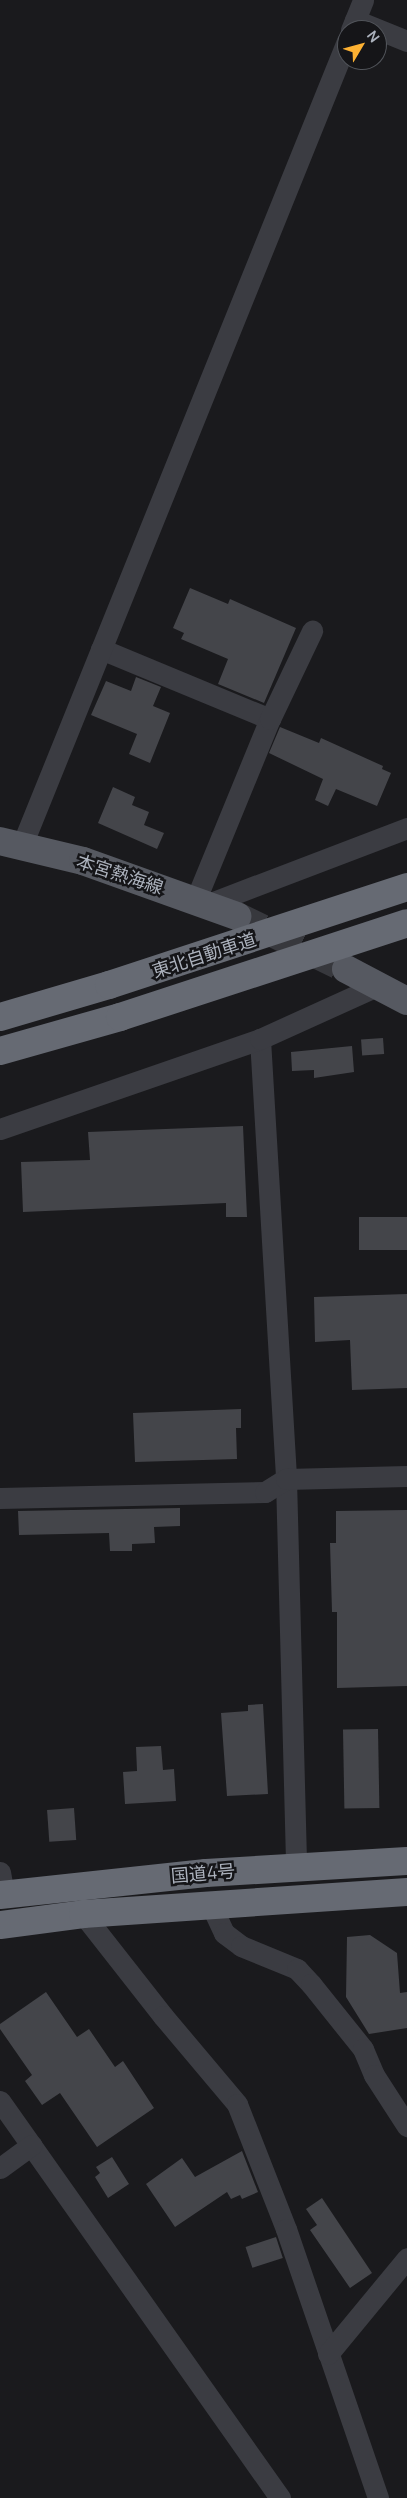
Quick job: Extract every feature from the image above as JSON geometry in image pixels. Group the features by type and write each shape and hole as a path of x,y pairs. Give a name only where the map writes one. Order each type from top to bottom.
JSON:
{"highway":[{"name":"東北自動車道","path":"8,1014 118,982 407,887"},
{"name":"東北自動車道","path":"0,1053 407,923"},
{"name":"国道4号","path":"1,1887 98,1883 296,1867 407,1861"},
{"name":"国道4号","path":"0,1925 83,1914 407,1892"}],"main road":[{"name":"本宮熱海線","path":"11,843 83,861 237,916"},
{"path":"346,969 407,1001"}],"street":[{"path":"355,20 363,0"},
{"path":"387,35 407,41"},
{"path":"11,843 101,649 337,66"},
{"path":"202,902 270,719 312,632"},
{"path":"101,649 270,719"},
{"path":"202,902 407,828"},
{"path":"0,1129 260,1039 378,986"},
{"path":"260,1039 286,1479 296,1867"},
{"path":"0,1498 265,1492 286,1479 407,1476"},
{"path":"211,1905 224,1933 241,1946 297,1969 311,1984 363,2049 374,2075 407,2126"},
{"path":"83,1914 163,2016 237,2104 286,2229 378,2498"},
{"path":"0,2101 280,2498"},
{"path":"0,2168 32,2145"},
{"path":"328,2354 407,2258"}],"building":[{"path":"190,588 228,604 230,599 296,628 264,703 218,684 228,659 181,639 184,633 173,628"},
{"path":"136,677 161,687 153,706 170,713 150,763 129,754 137,734 91,715 106,681 131,691"},
{"path":"280,727 319,743 321,738 383,766 382,769 391,773 377,806 336,789 328,806 315,800 323,779 269,753"},
{"path":"113,787 135,797 132,805 149,812 144,825 164,833 157,849 98,823"},
{"path":"383,1038 384,1054 362,1055 361,1040"},
{"path":"352,1046 354,1072 314,1078 314,1070 292,1071 291,1052"},
{"path":"243,1126 247,1217 226,1217 226,1203 23,1212 21,1162 90,1160 88,1132"},
{"path":"359,1217 407,1217 407,1250 359,1250"},
{"path":"407,1294 407,1388 352,1390 350,1340 315,1342 314,1297"},
{"path":"241,1409 241,1428 236,1428 237,1459 135,1462 133,1413"},
{"path":"180,1508 180,1526 154,1527 155,1543 132,1544 132,1551 110,1551 109,1533 19,1535 18,1511"},
{"path":"407,1510 407,1686 337,1688 337,1612 332,1612 330,1543 336,1543 336,1511"},
{"path":"263,1704 268,1794 227,1796 221,1713 248,1711 248,1705"},
{"path":"378,1729 379,1808 344,1809 343,1730"},
{"path":"161,1746 163,1770 174,1769 176,1801 125,1804 123,1772 137,1771 136,1747"},
{"path":"74,1808 76,1840 49,1842 47,1810"},
{"path":"370,1935 397,1953 400,1993 407,1992 407,2028 369,2034 346,1997 347,1937"},
{"path":"46,1992 77,2037 89,2029 115,2067 123,2061 154,2108 97,2147 60,2093 42,2105 25,2081 32,2075 0,2029 0,2024"},
{"path":"242,2151 258,2192 242,2199 240,2195 231,2199 227,2192 175,2227 146,2184 182,2158 195,2177"},
{"path":"112,2157 129,2184 108,2198 95,2177 100,2173 96,2167"},
{"path":"322,2198 372,2273 350,2288 310,2230 317,2225 306,2209"},
{"path":"276,2237 283,2258 252,2268 246,2247"}],"tunnel":[{"path":"237,916 346,969"}]}
